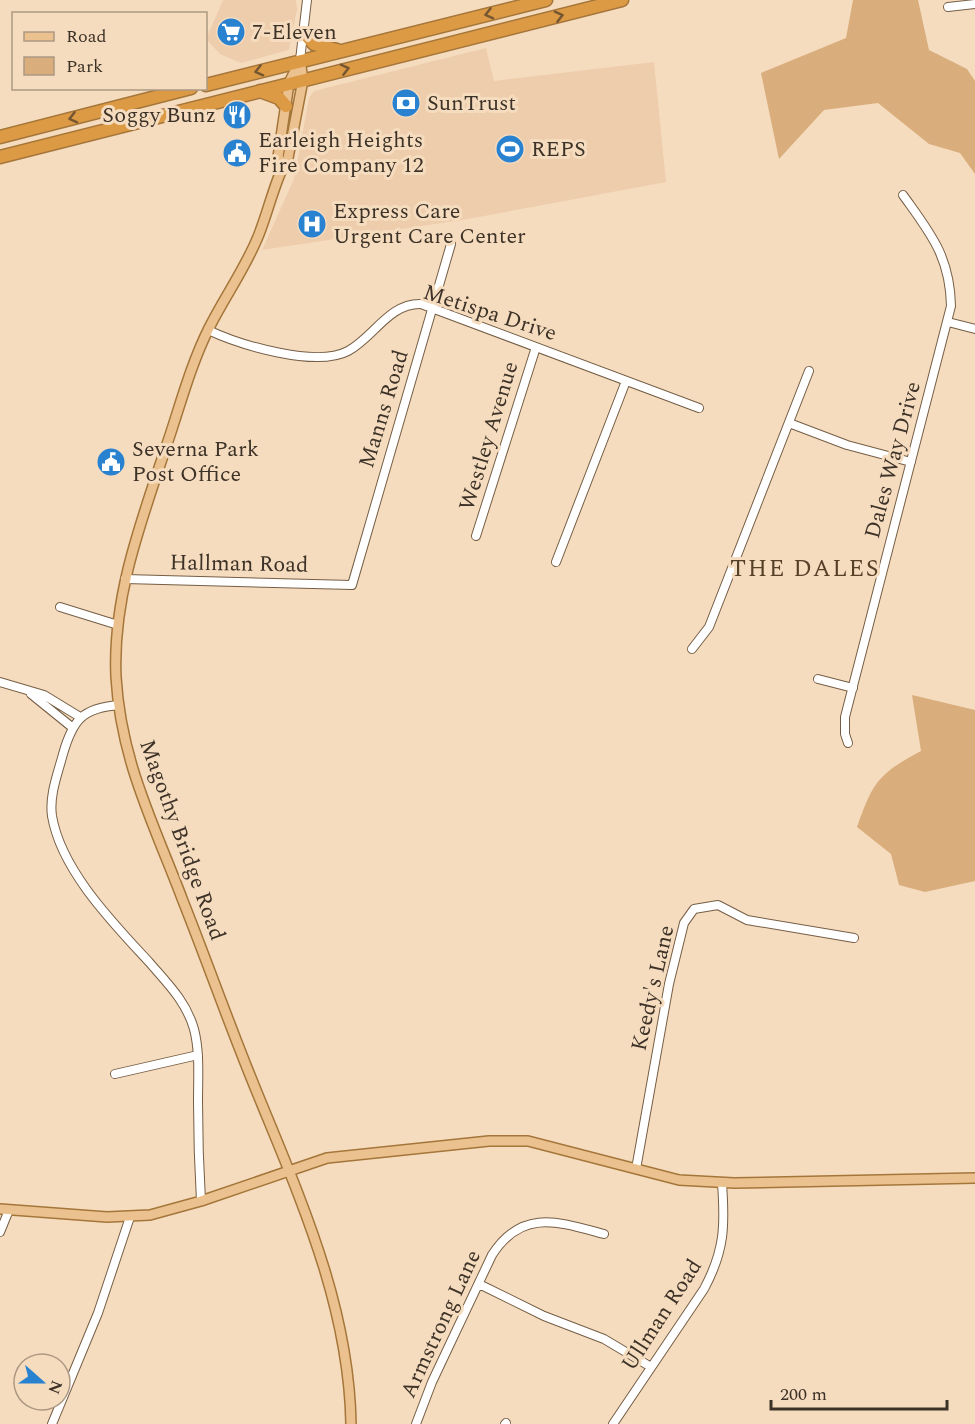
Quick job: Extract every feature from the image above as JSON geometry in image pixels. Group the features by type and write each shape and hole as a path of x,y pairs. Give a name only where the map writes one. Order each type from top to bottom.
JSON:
{"highway":[{"path":"207,85 546,0"},
{"path":"0,157 622,0"},
{"path":"305,34 314,44 341,51"},
{"path":"0,137 183,90"},
{"path":"258,91 279,98 286,106"}],"main road":[{"name":"Magothy Bridge Road","path":"300,60 303,80 288,158 282,167 259,236 208,330 191,370 125,579 118,625 116,673 118,705 127,755 140,794 316,1238 337,1313 348,1377 351,1424"},
{"name":"Magothy Bridge Road","path":"282,167 278,157 289,83 300,60"},
{"path":"4,1209 130,1217 166,1212 327,1158 489,1141 528,1142 678,1180 722,1183 975,1178"}],"street":[{"path":"300,60 305,34 307,0"},
{"path":"948,7 975,4"},
{"name":"Dales Way Drive","path":"848,743 844,725 948,322 950,282 945,261 937,243 903,195"},
{"name":"Manns Road","path":"352,585 451,244"},
{"name":"Metispa Drive","path":"208,330 256,347 294,354 330,355 353,348 401,308 421,304 699,408"},
{"path":"948,322 975,329"},
{"name":"Westley Avenue","path":"476,536 536,346"},
{"path":"692,649 709,627 809,371"},
{"path":"556,562 626,381"},
{"path":"789,423 847,444 911,462"},
{"name":"Hallman Road","path":"125,579 352,585"},
{"path":"60,607 118,625"},
{"path":"818,679 853,688"},
{"path":"0,682 55,700 80,717"},
{"path":"28,692 73,728"},
{"path":"118,705 100,707 80,717 73,728 54,787 52,814 56,832 96,903 177,993 194,1029 198,1054 201,1201"},
{"name":"Keedy's Lane","path":"636,1169 669,984 684,923 694,909 718,905 747,920 854,938"},
{"path":"115,1074 198,1054"},
{"name":"Ullman Road","path":"613,1424 715,1268 724,1226 722,1183"},
{"path":"0,1232 4,1209"},
{"path":"52,1424 109,1284 130,1217"},
{"name":"Armstrong Lane","path":"416,1424 428,1391 478,1284 498,1246 511,1232 537,1222 560,1222 604,1234"},
{"path":"478,1284 544,1316 604,1339 651,1367"}],"shaded area":[{"path":"223,0 296,0 297,9 289,50 241,63 220,54 207,40"},
{"path":"486,48 494,81 654,62 666,182 468,219 262,250 294,179 309,98 314,91"}],"green space":[{"path":"853,0 918,0 929,50 967,69 975,81 975,174 960,153 929,144 878,103 824,110 779,159 761,73 846,38"},
{"path":"912,695 975,710 975,881 925,892 899,885 891,854 857,827 868,799 879,781 895,766 921,751"}],"place":[{"name":"7-Eleven","path":"231,32"},
{"name":"SunTrust","path":"406,103"},
{"name":"Soggy Bunz","path":"237,115"},
{"name":"REPS","path":"510,149"},
{"name":"Earleigh Heights Fire Company 12","path":"237,153"},
{"name":"Express Care Urgent Care Center","path":"312,224"},
{"name":"Severna Park Post Office","path":"111,462"}],"district":[{"name":"THE DALES","path":"805,569"}]}
